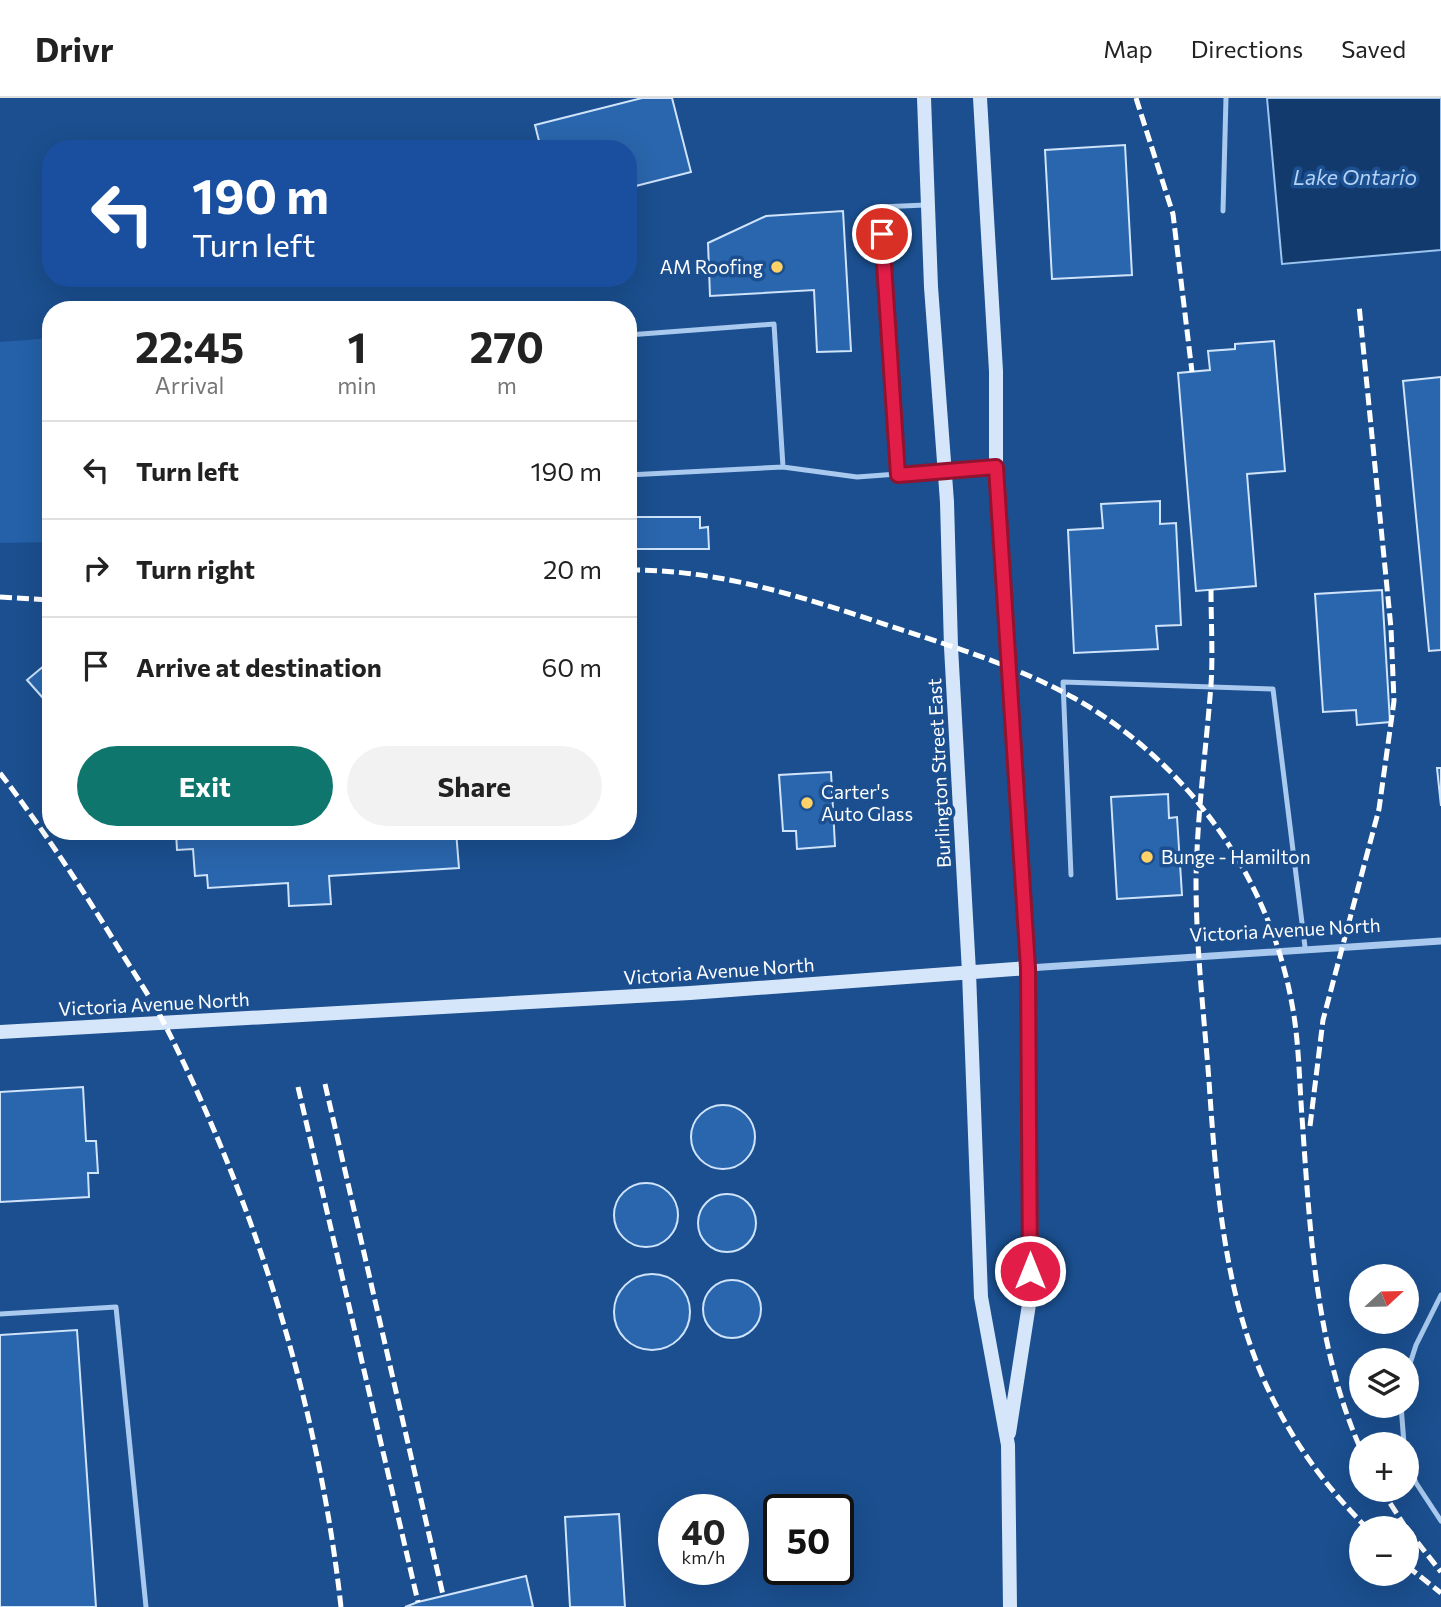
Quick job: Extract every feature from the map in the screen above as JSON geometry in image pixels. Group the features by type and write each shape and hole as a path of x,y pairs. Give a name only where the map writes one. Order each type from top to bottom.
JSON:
{"main road":[{"name":"Burlington Street East","path":"924,98 969,972 981,1297 1007,1445 1010,1607"},
{"name":"Burlington Street East","path":"980,98 996,371 996,467 1028,968 1030,1298 1007,1445"},
{"name":"Victoria Avenue North","path":"0,1031 690,993 1028,968"}],"street":[{"name":"Victoria Avenue North","path":"1028,968 1306,947 1441,941"}],"lane":[{"path":"1223,211 1226,98"},
{"path":"898,475 880,207 928,205"},
{"path":"637,334 774,324 783,467"},
{"path":"637,475 783,467 857,477 996,467"},
{"path":"1071,875 1062,682 1273,689 1306,947"},
{"path":"1415,1348 1441,1295"},
{"path":"0,1314 116,1307 146,1607"},
{"path":"1419,1488 1441,1521"}],"shaded area":[{"path":"42,339 42,542 0,543 0,342"}],"water":[{"name":"Lake Ontario","path":"1267,98 1441,98 1441,250 1282,264"}],"building":[{"path":"642,98 672,98 691,172 637,186 637,140 539,140 535,125"},
{"path":"1125,145 1132,275 1052,279 1045,150"},
{"name":"AM Roofing","path":"843,211 851,351 817,352 814,290 710,296 708,243 766,216"},
{"path":"1274,341 1285,471 1247,474 1256,586 1196,591 1178,373 1210,370 1208,351 1235,349 1235,344"},
{"path":"1441,377 1441,650 1429,651 1403,381"},
{"path":"1160,501 1160,524 1176,523 1181,625 1156,626 1158,649 1074,653 1068,530 1103,528 1101,504"},
{"path":"637,517 700,517 700,528 708,527 709,549 637,549"},
{"path":"1382,590 1390,722 1357,725 1356,710 1323,712 1315,594"},
{"path":"42,668 42,697 27,680"},
{"path":"1437,768 1441,768 1441,806"},
{"name":"Carter's Auto Glass","path":"831,772 835,846 797,849 796,831 783,831 779,775"},
{"name":"Bunge - Hamilton","path":"1168,794 1169,818 1177,817 1182,895 1117,899 1111,797"},
{"path":"176,840 457,840 459,868 329,876 331,904 289,906 288,883 208,888 207,875 195,876 193,849 177,850"},
{"path":"83,1087 86,1141 96,1141 98,1173 88,1173 89,1197 0,1202 0,1092"},
{"path":"717,1105 729,1105 746,1114 753,1125 753,1149 746,1160 729,1169 717,1169 705,1164 696,1155 691,1143 691,1131 696,1119 705,1110"},
{"path":"640,1183 652,1183 669,1192 676,1203 676,1227 669,1238 652,1247 640,1247 628,1242 619,1233 614,1221 614,1209 619,1197 628,1188"},
{"path":"727,1194 743,1199 751,1207 756,1223 751,1239 743,1247 727,1252 711,1247 703,1239 698,1223 703,1207 711,1199"},
{"path":"645,1274 659,1274 673,1280 684,1291 690,1312 687,1327 679,1339 659,1350 645,1350 631,1344 620,1333 614,1319 614,1305 620,1291 631,1280"},
{"path":"732,1280 748,1285 756,1293 761,1309 756,1325 748,1333 732,1338 716,1333 708,1325 703,1309 708,1293 716,1285"},
{"path":"77,1330 96,1607 0,1607 0,1335"},
{"path":"619,1514 625,1607 570,1607 565,1517"},
{"path":"526,1576 533,1607 405,1607 418,1602"}],"railway":[{"path":"1136,98 1173,214 1192,372"},
{"path":"1310,1126 1323,1020 1379,809 1394,701 1391,628 1359,305"},
{"path":"637,570 692,574 786,593 1003,665 1074,698 1114,724 1152,754 1186,788 1216,825 1241,865 1263,908 1279,953 1296,1028 1317,1288 1334,1372 1354,1432"},
{"path":"1211,590 1212,673 1198,832 1196,906 1214,1146 1229,1265 1243,1321 1262,1375 1288,1427 1323,1478 1356,1516"},
{"path":"0,597 42,599"},
{"path":"0,773 42,831"},
{"path":"48,840 75,878 163,1021 227,1160 278,1306 299,1381 331,1531 341,1607"},
{"path":"325,1084 443,1595"},
{"path":"298,1087 418,1602"},
{"path":"1389,1502 1398,1516"},
{"path":"1419,1544 1441,1572"},
{"path":"1419,1576 1441,1593"}],"place":[{"name":"AM Roofing","path":"777,267"},
{"name":"Carter's Auto Glass","path":"807,803"},
{"name":"Bunge - Hamilton","path":"1147,857"}],"route":[{"path":"882,234 898,475 996,467 1028,968 1030,1271"}]}
